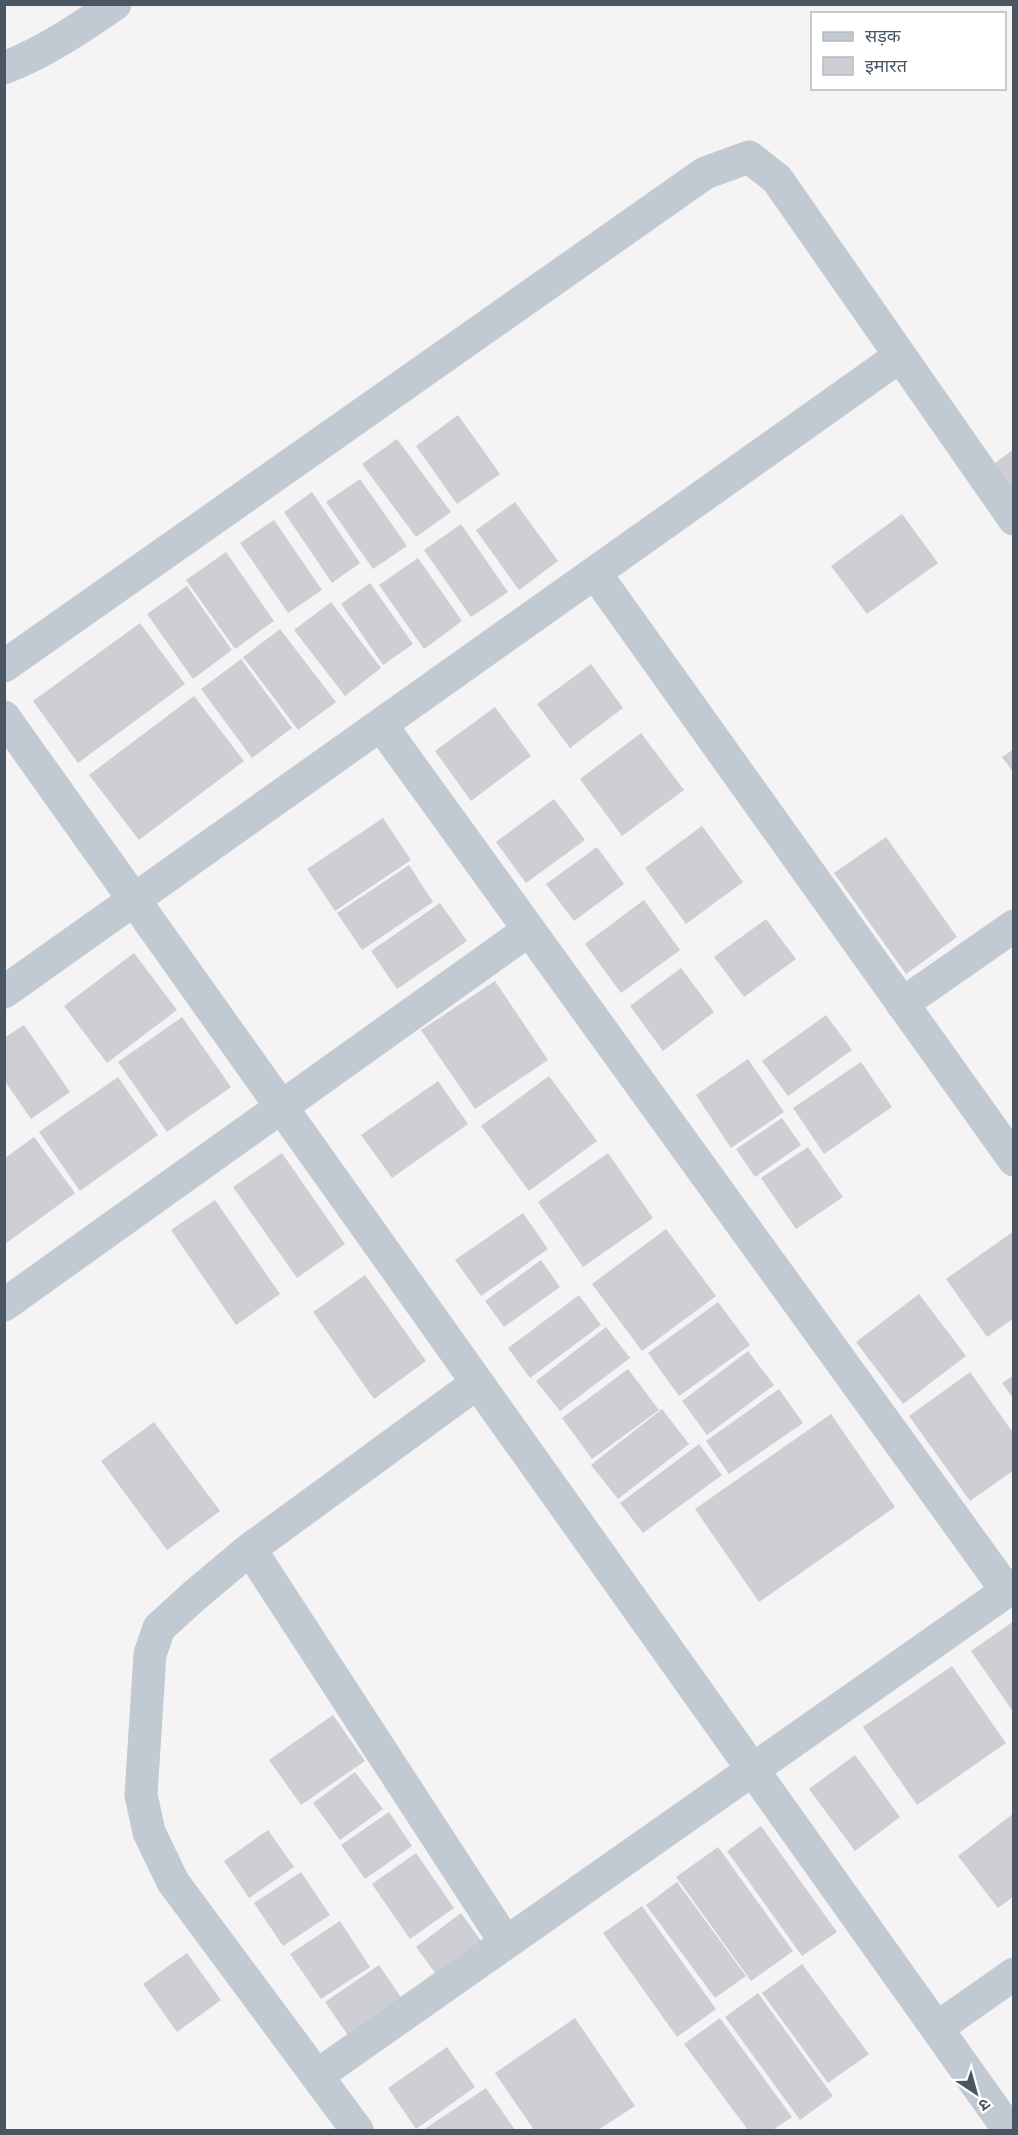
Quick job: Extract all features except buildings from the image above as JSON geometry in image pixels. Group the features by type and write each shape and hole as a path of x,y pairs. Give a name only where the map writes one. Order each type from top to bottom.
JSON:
{"street":[{"path":"4,68 69,37 115,4"},
{"path":"4,666 705,173 749,157 777,178 1014,519"},
{"path":"4,992 900,356"},
{"path":"595,573 1014,1160"},
{"path":"4,717 1009,2130"},
{"path":"318,2075 1010,1589 381,725"},
{"path":"902,1004 1014,926"},
{"path":"4,1305 529,930"},
{"path":"357,2130 173,1882 149,1832 141,1795 150,1654 159,1628 250,1549 477,1383"},
{"path":"250,1549 506,1943"},
{"path":"937,2028 1014,1974"}]}
